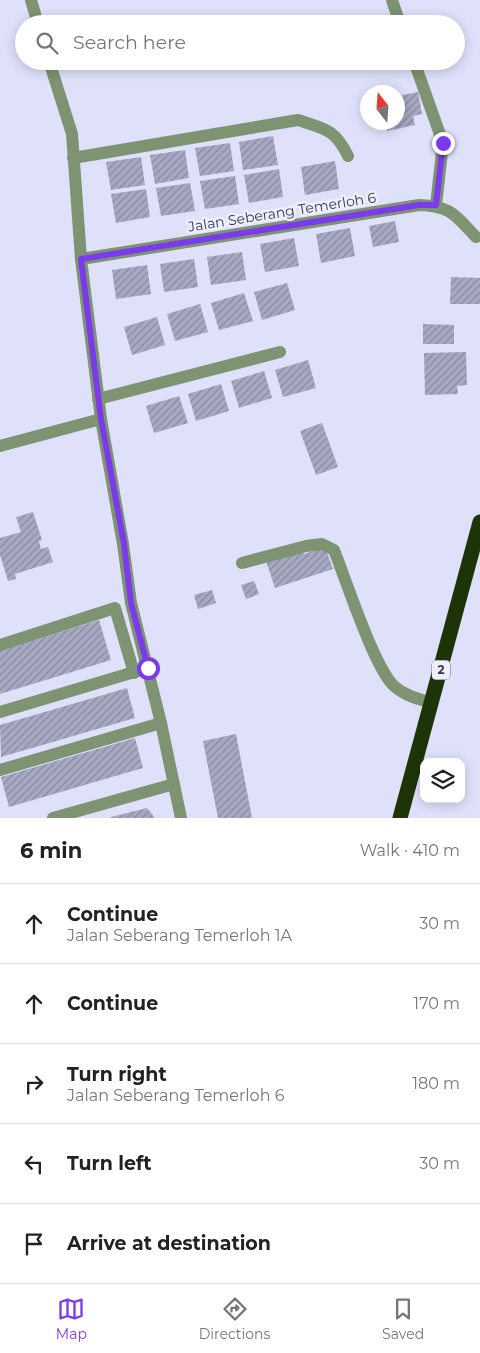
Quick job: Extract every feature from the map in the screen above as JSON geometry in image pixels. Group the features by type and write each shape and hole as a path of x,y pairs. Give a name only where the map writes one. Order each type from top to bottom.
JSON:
{"highway":[{"name":"2","path":"400,818 480,522"}],"street":[{"path":"31,0 35,15"},
{"path":"392,0 397,15"},
{"path":"53,70 72,134 81,259 98,399 124,544 131,603 161,723 181,818"},
{"path":"417,70 443,143 436,205 451,211 476,237"},
{"path":"73,158 298,120 330,130 340,140 348,156"},
{"name":"Jalan Seberang Temerloh 6","path":"81,259 419,205 436,205"},
{"path":"98,399 280,352"},
{"path":"0,446 101,419"},
{"path":"242,563 306,546 322,544 334,550 377,657 393,685 405,695 432,703"},
{"path":"0,645 115,608 134,672"},
{"path":"0,712 148,668"},
{"path":"0,770 161,723"},
{"path":"52,818 174,784"}],"building":[{"path":"418,92 422,114 413,116 415,125 405,127 405,95"},
{"path":"273,136 278,165 243,170 239,142"},
{"path":"230,143 234,171 200,176 195,148"},
{"path":"185,150 189,178 155,184 150,155"},
{"path":"141,157 145,185 111,190 106,162"},
{"path":"335,161 339,189 305,195 301,167"},
{"path":"279,169 283,197 249,203 244,175"},
{"path":"235,176 239,204 205,209 200,181"},
{"path":"190,183 195,211 161,216 156,188"},
{"path":"146,189 150,217 116,223 111,194"},
{"path":"395,221 399,242 373,247 369,226"},
{"path":"350,228 355,256 321,263 316,234"},
{"path":"294,238 299,266 265,272 260,244"},
{"path":"242,252 246,280 211,285 207,257"},
{"path":"194,259 198,287 164,292 160,264"},
{"path":"147,265 151,294 116,299 112,270"},
{"path":"451,277 480,278 480,304 450,304"},
{"path":"287,283 295,310 262,320 254,292"},
{"path":"244,293 253,321 219,330 211,303"},
{"path":"200,304 208,332 175,341 167,314"},
{"path":"157,317 165,345 132,355 124,327"},
{"path":"423,324 454,325 454,344 423,344"},
{"path":"466,352 467,385 457,386 458,394 425,395 424,353"},
{"path":"308,360 316,388 283,397 275,370"},
{"path":"264,371 272,398 239,408 231,381"},
{"path":"221,384 229,411 196,421 188,394"},
{"path":"179,396 188,423 154,433 146,406"},
{"path":"322,423 338,467 316,475 300,431"},
{"path":"33,512 42,540 39,541 41,549 48,547 53,562 15,574 16,579 8,581 0,555 0,538 21,532 16,517"},
{"path":"325,547 333,569 275,588 266,561 302,549 304,554"},
{"path":"254,581 259,594 246,599 241,585"},
{"path":"212,590 216,603 198,609 194,595"},
{"path":"99,620 111,660 0,694 0,651"},
{"path":"127,688 135,718 1,757 0,725"},
{"path":"236,734 252,818 218,818 203,741"},
{"path":"135,738 143,768 9,807 1,777"},
{"path":"147,808 155,818 111,818 111,817"}],"route":[{"path":"148,668 131,603 124,544 101,419 81,259 419,205 436,205 443,143"}]}
